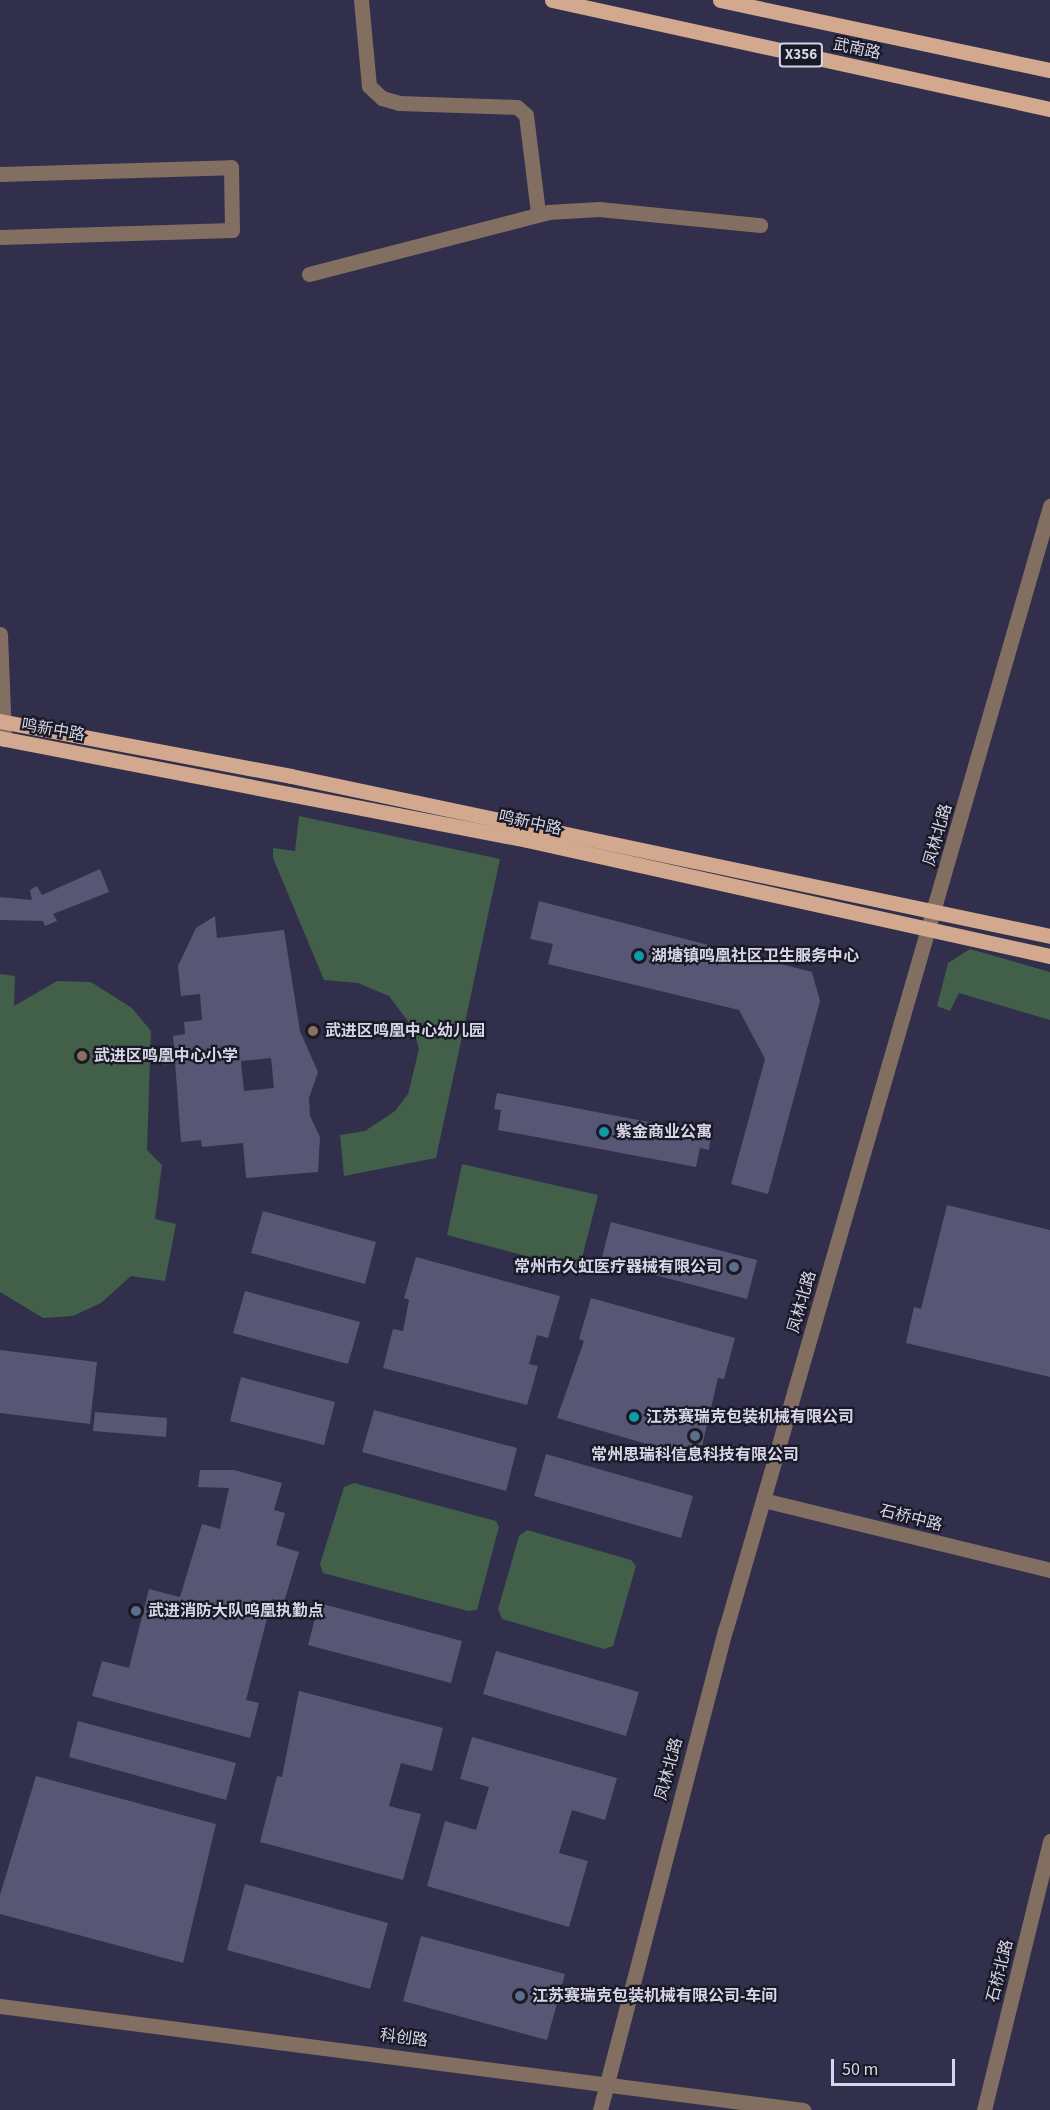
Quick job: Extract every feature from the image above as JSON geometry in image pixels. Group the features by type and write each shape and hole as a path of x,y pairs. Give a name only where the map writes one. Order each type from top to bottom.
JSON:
{"main road":[{"name":"武南路","path":"552,0 1050,109"},
{"name":"武南路","path":"720,0 1050,70"},
{"name":"鸣新中路","path":"2,721 935,909 1050,936"},
{"name":"鸣新中路","path":"2,739 526,840 1050,956"}],"street":[{"path":"361,0 369,87 382,98 399,103 517,107 526,115 538,213"},
{"path":"0,174 231,167 232,230 0,237"},
{"path":"309,274 538,213 599,209 760,225"},
{"name":"凤林北路","path":"600,2110 605,2082 763,1500 1050,506"},
{"path":"0,634 2,739"},
{"name":"石桥中路","path":"763,1500 1050,1570"},
{"name":"石桥北路","path":"984,2110 1050,1841"},
{"name":"科创路","path":"0,2006 605,2082 803,2110"}],"green space":[{"path":"299,816 500,859 436,1158 344,1176 340,1135 365,1131 395,1111 408,1094 419,1049 413,1028 389,996 358,983 324,980 273,858 273,848 295,851"},
{"path":"970,949 1050,972 1050,1020 959,993 950,1011 937,1006 948,963"},
{"path":"0,974 15,976 14,1006 57,981 91,982 132,1008 151,1031 147,1150 162,1165 155,1219 176,1224 165,1281 131,1276 101,1303 73,1316 43,1318 0,1292"},
{"path":"462,1164 598,1195 579,1270 447,1235"},
{"path":"354,1483 496,1521 499,1527 477,1610 468,1611 323,1573 320,1564 344,1487"},
{"path":"527,1530 631,1560 636,1566 613,1646 604,1649 502,1619 498,1609 519,1536"}],"building":[{"path":"100,869 109,892 53,914 57,921 45,926 43,921 0,920 0,897 32,900 30,890 37,886 42,895"},
{"path":"539,901 812,972 820,1001 768,1194 731,1184 765,1059 739,1010 548,964 553,944 530,939"},
{"path":"215,916 217,938 284,930 300,1031 318,1072 309,1098 310,1116 320,1137 318,1172 246,1178 243,1143 202,1147 201,1140 181,1142 173,1036 185,1034 184,1022 202,1020 200,994 181,996 178,966 196,928","holes":["271,1058 274,1088 244,1091 241,1061"]},
{"name":"紫金商业公寓","path":"497,1093 711,1134 709,1150 700,1148 696,1167 498,1130 501,1110 494,1109"},
{"path":"947,1205 1050,1230 1050,1377 906,1343 914,1307 921,1309"},
{"path":"263,1211 376,1242 365,1284 251,1253"},
{"path":"611,1222 757,1260 747,1299 601,1261"},
{"path":"416,1257 560,1296 548,1338 537,1335 529,1364 538,1366 527,1405 383,1368 393,1329 403,1331 409,1300 404,1298"},
{"path":"245,1291 360,1322 348,1364 233,1333"},
{"path":"591,1298 735,1338 724,1379 718,1378 699,1459 557,1418 584,1341 579,1339"},
{"path":"0,1350 97,1362 90,1424 0,1413"},
{"path":"241,1377 335,1402 324,1445 230,1421"},
{"path":"374,1410 517,1448 506,1491 362,1452"},
{"path":"95,1412 167,1418 166,1437 93,1431"},
{"path":"546,1454 693,1496 681,1538 534,1496"},
{"path":"200,1470 234,1470 282,1483 274,1510 285,1513 276,1545 299,1552 284,1602 272,1599 246,1700 259,1703 250,1738 92,1696 102,1661 129,1668 149,1589 180,1597 202,1524 220,1529 229,1488 198,1487"},
{"path":"319,1603 462,1641 451,1683 308,1645"},
{"path":"496,1651 639,1692 626,1736 483,1694"},
{"path":"299,1691 443,1728 432,1771 401,1763 389,1806 421,1814 403,1880 260,1842 277,1776 282,1777"},
{"path":"78,1721 236,1763 226,1800 69,1757"},
{"path":"472,1737 617,1778 605,1820 572,1810 559,1853 588,1861 569,1927 427,1886 445,1821 476,1830 489,1787 460,1779"},
{"path":"36,1776 216,1824 183,1963 0,1914 0,1895"},
{"path":"245,1884 388,1923 370,1989 227,1950"},
{"path":"421,1936 565,1974 547,2040 403,2001"}],"place":[{"name":"湖塘镇鸣凰社区卫生服务中心","path":"639,956"},
{"name":"武进区鸣凰中心幼儿园","path":"313,1031"},
{"name":"武进区鸣凰中心小学","path":"82,1056"},
{"name":"紫金商业公寓","path":"604,1132"},
{"name":"常州市久虹医疗器械有限公司","path":"734,1267"},
{"name":"江苏赛瑞克包装机械有限公司","path":"634,1417"},
{"name":"常州思瑞科信息科技有限公司","path":"695,1436"},
{"name":"武进消防大队呜凰执勤点","path":"136,1611"},
{"name":"江苏赛瑞克包装机械有限公司-车间","path":"520,1996"}]}
